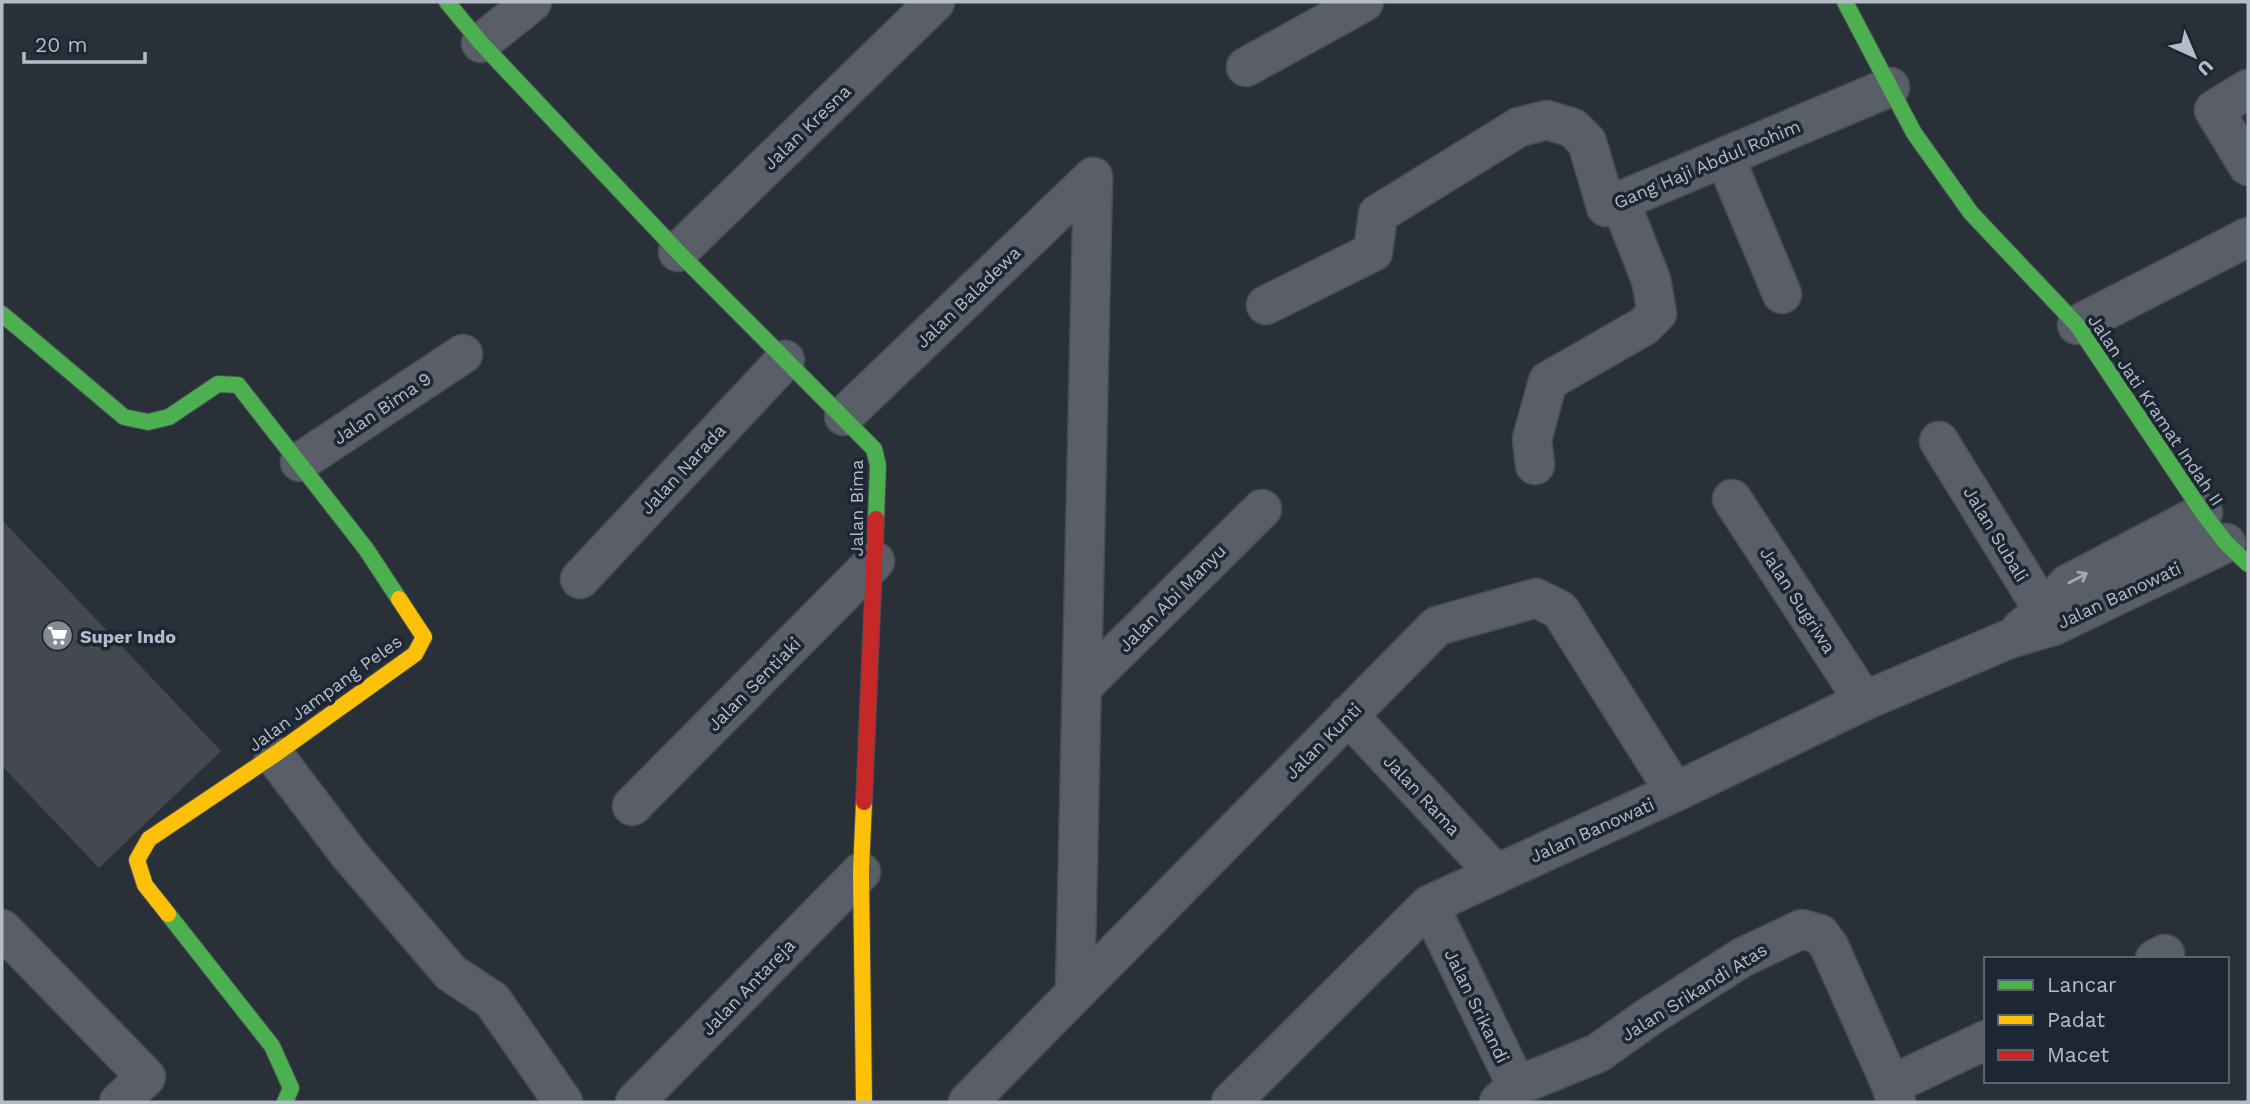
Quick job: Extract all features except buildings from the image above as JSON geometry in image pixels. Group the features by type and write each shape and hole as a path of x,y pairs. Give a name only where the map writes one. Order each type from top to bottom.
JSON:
{"street":[{"name":"Jalan Bima","path":"447,2 481,43 678,252 874,449 878,465 861,873 864,1102"},
{"path":"481,43 532,2"},
{"name":"Jalan Kresna","path":"678,252 935,2"},
{"path":"1246,67 1364,2"},
{"name":"Jalan Jati Kramat Indah II","path":"1845,2 1914,133 1971,213 2077,325 2203,513 2237,553"},
{"name":"Gang Haji Abdul Rohim","path":"1266,305 1373,252 1378,214 1519,127 1547,120 1573,128 1587,142 1606,207 1890,87"},
{"path":"2248,89 2214,110 2248,166"},
{"path":"1725,158 1782,294"},
{"name":"Jalan Baladewa","path":"844,416 1093,177 1082,687"},
{"path":"1535,465 1532,439 1548,381 1644,326 1657,313 1651,280 1620,201"},
{"path":"2077,325 2248,237"},
{"name":"Jalan Jampang Peles","path":"2,314 124,417 148,422 169,417 218,384 238,385 366,549 424,637 415,653 274,755 149,839 138,860 145,885 272,1046 291,1088 285,1102"},
{"name":"Jalan Bima 9","path":"300,462 463,354"},
{"name":"Jalan Narada","path":"580,579 785,360"},
{"name":"Jalan Subali","path":"1939,441 2048,619"},
{"name":"Jalan Sugriwa","path":"1732,499 1864,701"},
{"name":"Jalan Abi Manyu","path":"1082,687 1262,509"},
{"name":"Jalan Banowati","path":"2048,619 2068,583 2203,513"},
{"name":"Jalan Banowati","path":"1231,1102 1429,905 1675,792 1864,701 2009,639 2048,619 2237,553"},
{"name":"Jalan Sentiaki","path":"632,806 875,561"},
{"name":"Jalan Kunti","path":"968,1102 1437,626 1536,598 1560,610 1675,792"},
{"path":"1075,992 1082,687"},
{"name":"Jalan Rama","path":"1348,715 1496,874"},
{"path":"274,755 349,854 451,973 492,1000 563,1102"},
{"name":"Jalan Antareja","path":"635,1102 861,873"},
{"name":"Jalan Srikandi","path":"1429,905 1508,1094"},
{"path":"2,929 133,1090"},
{"name":"Jalan Srikandi Atas","path":"1508,1094 1598,1053 1647,1018 1743,957 1802,929 1820,934 1829,946 1893,1094"},
{"path":"1893,1094 1984,1041"}],"traffic: fast":[{"path":"447,2 481,43 678,252 874,449 878,465 876,519"},
{"path":"1845,2 1914,133 1971,213 2077,325 2203,513 2226,543 2248,564"},
{"path":"2,314 124,417 148,422 169,417 218,384 238,385 366,549 399,599"},
{"path":"168,914 272,1046 291,1088 285,1102"}],"traffic: slow":[{"path":"168,914 145,885 137,860 149,839 274,755 415,654 424,637 399,599"},
{"path":"864,802 861,872 864,1102"}],"traffic: jam":[{"path":"864,802 876,519"}],"place":[{"name":"Super Indo","path":"57,636"}]}
